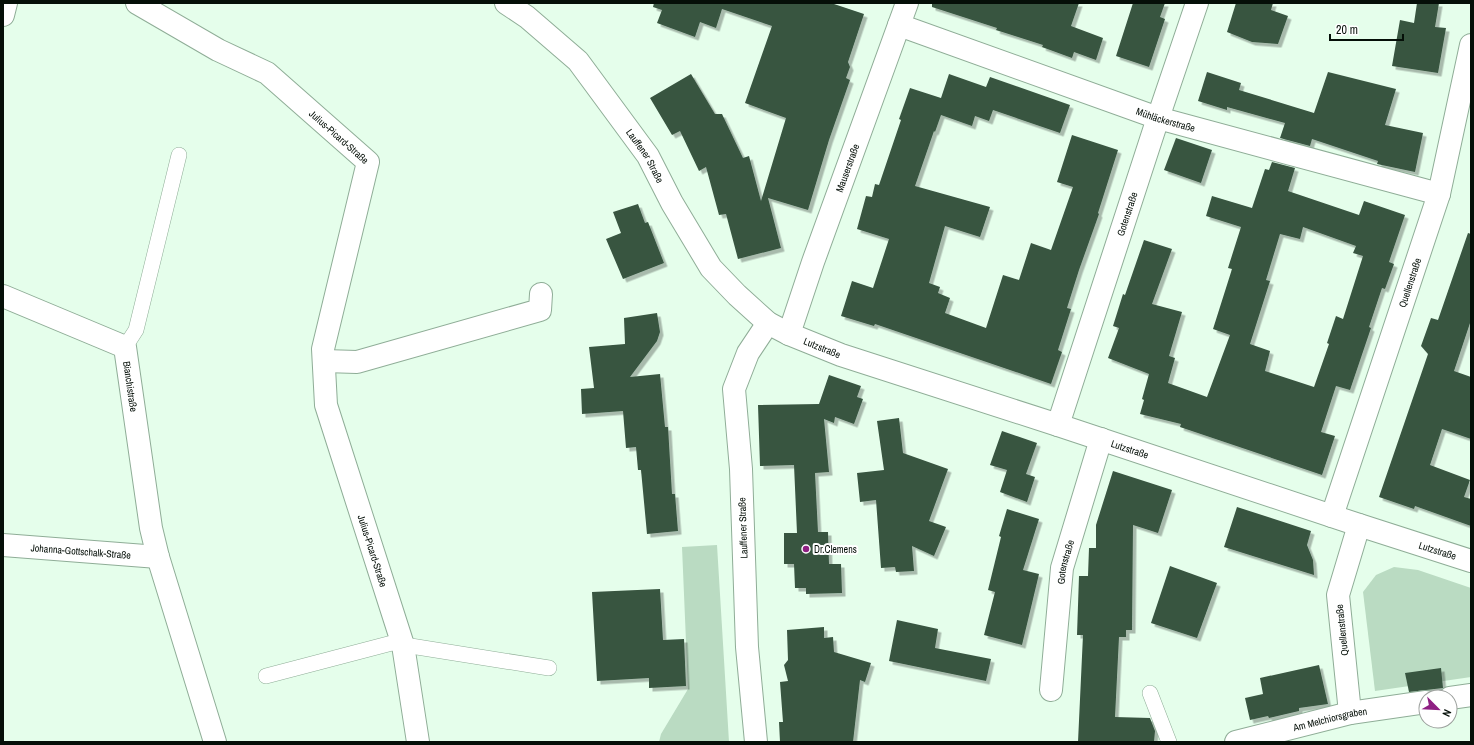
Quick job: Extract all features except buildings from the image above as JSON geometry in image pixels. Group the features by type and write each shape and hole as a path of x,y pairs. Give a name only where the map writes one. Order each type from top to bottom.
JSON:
{"street":[{"path":"3,15 6,3"},
{"name":"Julius-Picard-Straße","path":"137,3 218,50 267,73 368,162 323,349 326,405 403,645 418,742"},
{"name":"Lauffener Straße","path":"506,3 527,17 578,61 648,156 672,203 711,268 737,295 768,323 789,334"},
{"name":"Mauserstraße","path":"789,334 813,262 907,3"},
{"name":"Gotenstraße","path":"1058,425 1197,3"},
{"name":"Mühläckerstraße","path":"899,25 1158,118 1439,194"},
{"name":"Quellenstraße","path":"1332,516 1439,194 1471,45"},
{"path":"324,361 357,362 540,310 541,294"},
{"name":"Bianchistraße","path":"3,296 125,347 151,528 158,557"},
{"name":"Lauffener Straße","path":"756,742 748,647 741,468 734,389 748,353 768,323"},
{"name":"Lutzstraße","path":"789,334 842,355 1471,561"},
{"name":"Gotenstraße","path":"1051,690 1062,568 1101,439"},
{"name":"Quellenstraße","path":"1350,713 1338,595 1359,525"},
{"name":"Johanna-Gottschalk-Straße","path":"3,545 158,557"},
{"path":"158,557 215,742"},
{"path":"1458,697 1471,695"},
{"name":"Am Melchiorsgraben","path":"1236,742 1350,713 1418,703"}],"lane":[{"path":"125,347 136,330 179,155"},
{"path":"266,676 392,643 549,668"},
{"path":"1150,693 1169,742"}],"green space":[{"path":"717,545 729,742 659,742 661,734 688,689 682,547"},
{"path":"1394,567 1418,570 1471,588 1471,677 1375,691 1363,592 1376,575"}],"place":[{"name":"Dr.Clemens","path":"806,549"}]}
